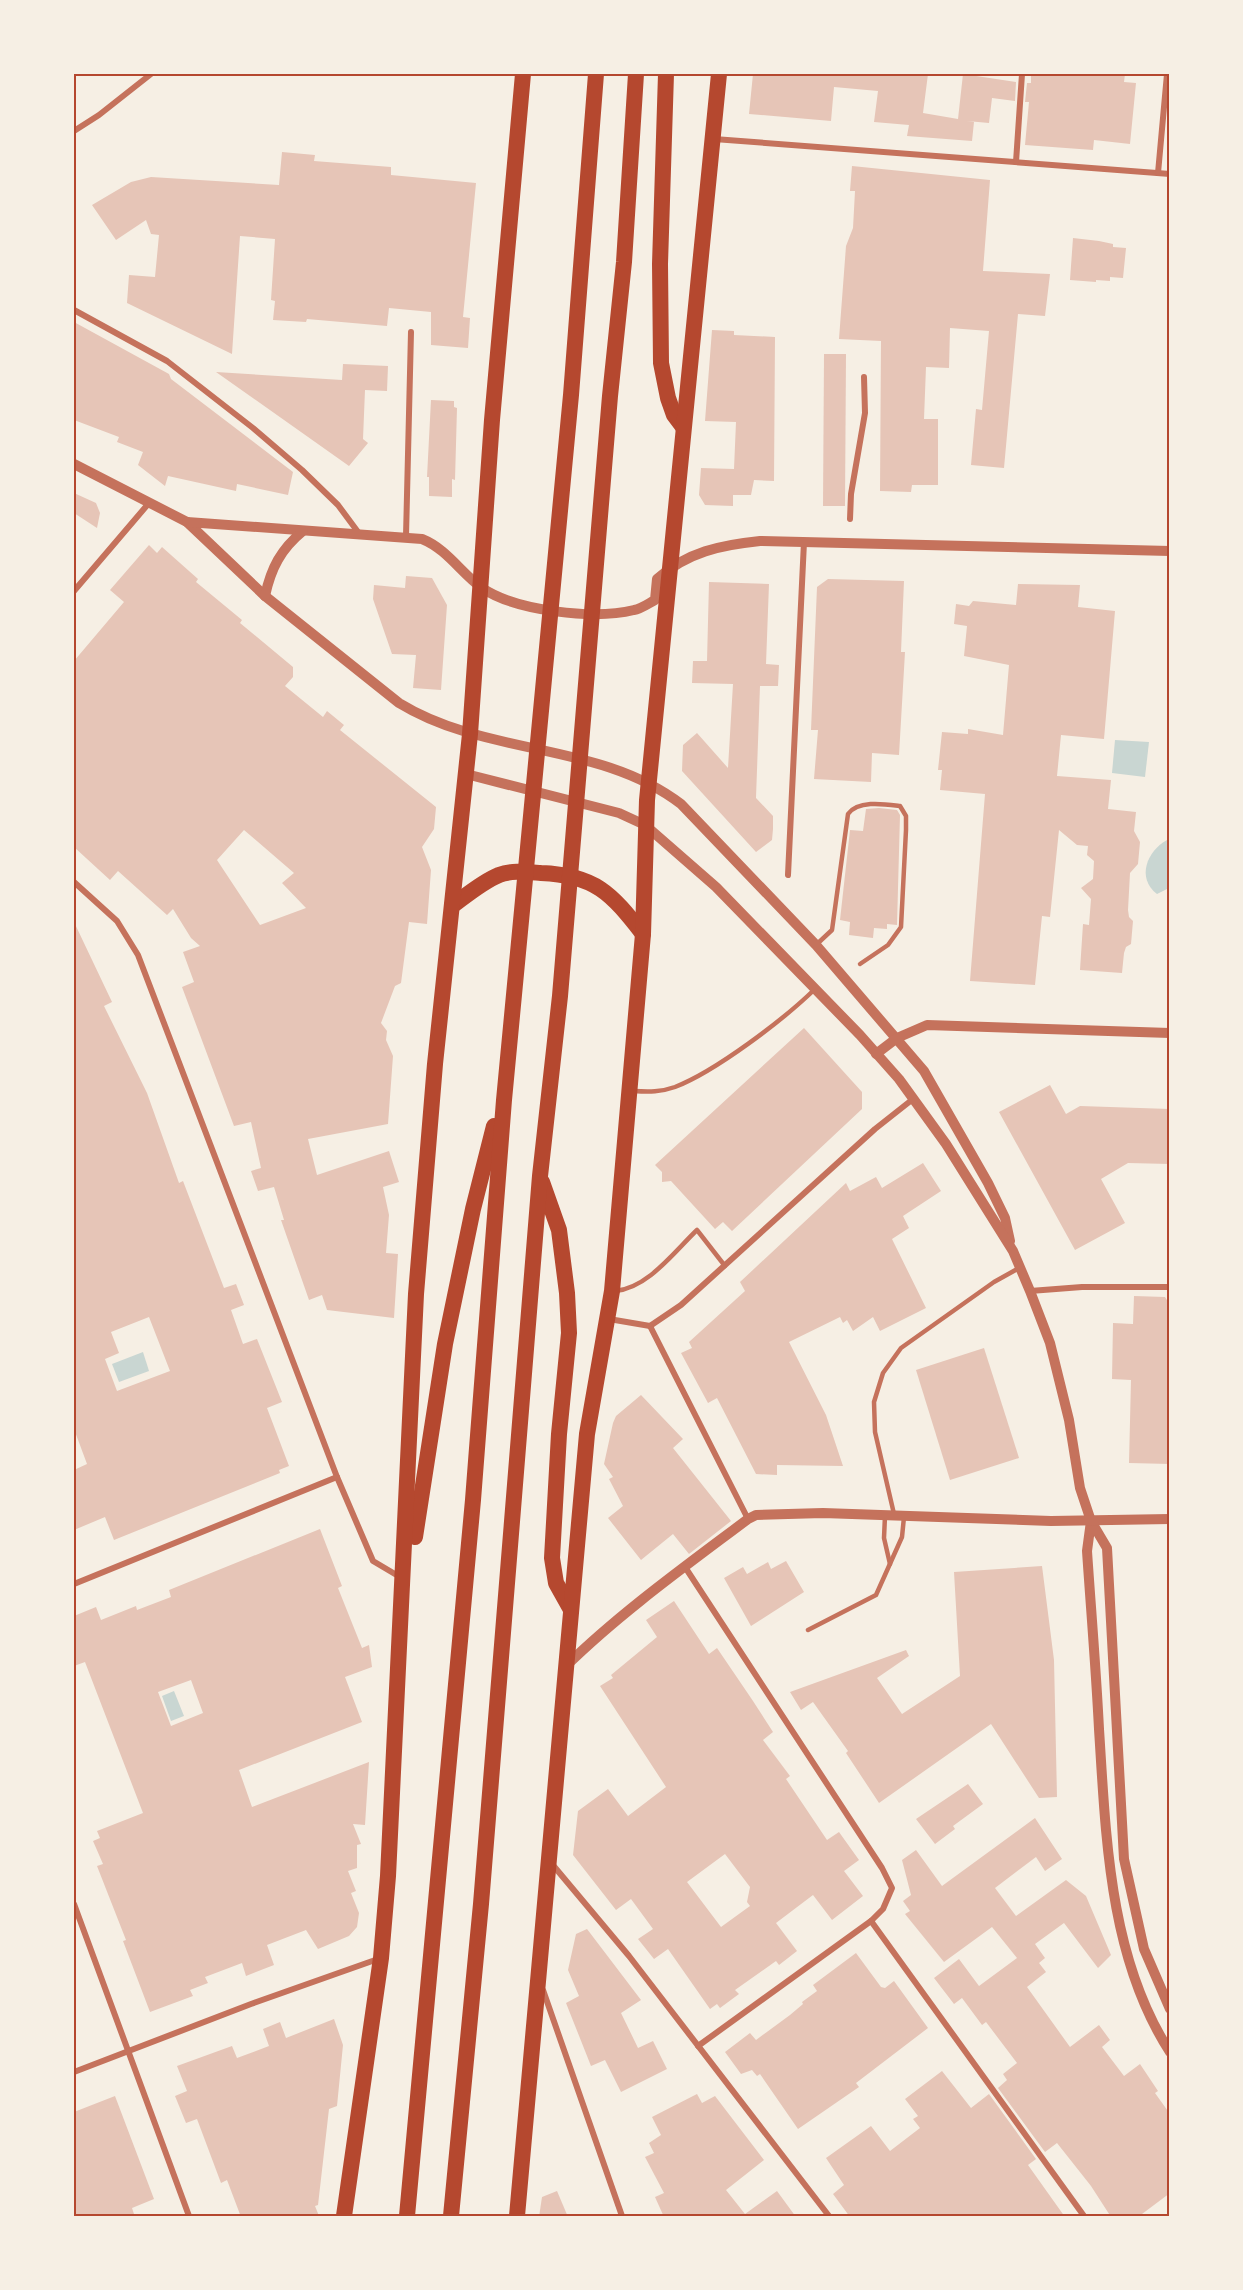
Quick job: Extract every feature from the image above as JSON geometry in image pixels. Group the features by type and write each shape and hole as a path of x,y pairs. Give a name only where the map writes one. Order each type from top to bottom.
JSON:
{"highway":[{"path":"344,2217 381,1958 402,1626 416,1294 435,1064 470,734 480,586 523,74"},
{"path":"407,2217 473,1500 504,1101 571,394 596,74"},
{"path":"451,2217 481,1904 540,1176 560,996 610,396 624,262 636,74"},
{"path":"666,74 660,264 661,363 668,398 674,415 683,427"},
{"path":"517,2217 540,1980 570,1608 587,1434 612,1291 643,934 645,825 719,74"},
{"path":"452,906 502,874 513,872 566,874 579,876 604,891 643,934"},
{"path":"402,1626 410,1586 445,1344 481,1174 504,1101"},
{"path":"540,1176 559,1230 567,1293 568,1333 559,1434 552,1558 556,1584 570,1608"},
{"path":"505,2217 522,2178"}],"street":[{"path":"74,131 99,115 151,74"},
{"path":"1016,162 1022,74"},
{"path":"1158,173 1167,74"},
{"path":"714,139 1170,174"},
{"path":"74,310 167,361 253,428 338,505 358,532"},
{"path":"406,536 411,332"},
{"path":"850,519 850,494 865,413 864,377"},
{"path":"74,464 187,522 265,596 399,703 423,718 470,734 602,763 649,783 681,804 816,945 924,1071 983,1173 1005,1218 1013,1251 1050,1343 1069,1420 1080,1488 1091,1521 1107,1548 1124,1859 1144,1949 1170,2009"},
{"path":"74,591 149,503"},
{"path":"187,522 406,536 433,543 480,586 518,605 558,612 589,613 635,610 655,600 657,579 672,565 687,557 729,544 804,542 1170,551"},
{"path":"265,596 270,574 280,553 303,531"},
{"path":"788,875 804,542"},
{"path":"466,774 619,813 645,825 716,887 876,1054 946,1144 1013,1251"},
{"path":"74,882 117,921 138,955 337,1477 373,1561 404,1580"},
{"path":"876,1054 897,1038 927,1025 1170,1033"},
{"path":"608,1319 650,1326 681,1305 875,1129 913,1099"},
{"path":"1030,1291 1092,1286 1170,1287"},
{"path":"650,1326 748,1519"},
{"path":"74,1584 337,1477"},
{"path":"566,1667 585,1647 748,1519 774,1513 894,1514 1091,1521 1170,1519"},
{"path":"1091,1521 1087,1551 1108,1852 1121,1931 1155,2029 1170,2052"},
{"path":"685,1567 882,1868 892,1888 883,1910 871,1921 698,2046"},
{"path":"550,1861 698,2046 829,2217"},
{"path":"74,1904 189,2217"},
{"path":"871,1921 1084,2217"},
{"path":"74,2072 381,1958"},
{"path":"540,1980 622,2217"}],"lane":[{"path":"816,945 832,930 848,814 856,806 862,804 900,806 906,816 901,927 888,945 860,964"},
{"path":"629,1090 657,1092 688,1081 795,1009 815,989"},
{"path":"612,1291 628,1290 640,1283 697,1230 725,1266"},
{"path":"808,1630 876,1595 902,1537 894,1514 875,1432 873,1402 883,1373 901,1348 994,1282 1020,1268"},
{"path":"890,1566 884,1538 894,1514"}],"shaded area":[{"path":"1115,740 1149,742 1145,777 1112,773"},
{"path":"1167,840 1170,841 1169,888 1157,894 1147,880 1147,865 1154,851"},
{"path":"143,1352 149,1371 119,1382 112,1364"},
{"path":"174,1691 184,1716 171,1721 162,1696"}],"building":[{"path":"753,74 928,74 923,113 958,119 963,74 1016,82 1015,101 992,98 989,123 967,121 974,122 972,141 907,136 909,125 874,122 878,91 834,87 831,121 749,114"},
{"path":"1031,74 1125,74 1124,82 1136,83 1130,144 1094,140 1093,150 1025,145 1029,102 1025,102 1027,83 1031,83"},
{"path":"282,152 315,155 314,161 391,167 391,175 476,183 463,317 470,318 468,348 431,345 431,312 389,308 387,326 307,319 306,322 273,320 275,301 271,300 275,239 240,236 232,354 127,303 129,275 155,277 159,235 151,234 146,220 116,240 92,205 131,182 151,177 279,185"},
{"path":"852,166 990,180 983,271 1050,274 1045,316 1018,314 1004,468 971,465 976,409 982,410 989,331 950,328 949,368 926,367 924,419 938,419 938,485 912,485 911,492 880,491 881,341 839,339 846,246 853,228 855,191 850,191"},
{"path":"1073,238 1099,241 1113,244 1113,247 1126,248 1123,278 1110,277 1110,281 1096,280 1096,282 1070,280"},
{"path":"74,322 169,374 171,379 293,472 288,495 237,484 236,491 168,476 165,486 138,465 143,452 117,442 119,437 74,420"},
{"path":"712,330 734,331 734,335 775,337 774,481 754,480 751,495 733,495 733,506 705,505 699,495 701,468 734,469 736,422 705,421"},
{"path":"824,354 846,354 845,506 823,506"},
{"path":"343,364 388,366 387,391 365,390 363,439 368,443 349,466 216,372 342,380"},
{"path":"431,400 454,401 454,407 457,408 455,480 452,479 452,497 429,496 429,477 427,477"},
{"path":"74,493 96,503 100,513 97,528 74,513"},
{"path":"149,545 157,553 162,547 198,579 196,582 242,620 240,623 293,667 293,677 285,686 323,717 327,711 344,725 340,730 436,807 434,829 422,847 431,870 427,924 409,922 401,983 395,986 381,1023 387,1031 386,1040 393,1056 388,1124 308,1139 317,1175 389,1151 399,1182 383,1187 389,1215 386,1253 398,1254 394,1318 327,1310 322,1295 309,1300 281,1220 284,1220 274,1187 258,1191 251,1171 261,1168 251,1122 234,1126 182,987 194,982 183,952 200,946 191,938 173,909 167,915 118,871 110,880 74,847 74,661 124,602 110,590","holes":["244,830 294,873 282,883 306,908 260,925 217,860"]},
{"path":"406,576 432,578 447,605 441,690 413,688 416,655 392,654 373,599 374,585 405,588"},
{"path":"828,579 904,581 901,652 905,652 899,755 872,753 871,782 814,779 818,730 811,730 817,587"},
{"path":"709,582 769,584 766,664 779,665 778,686 760,686 756,798 773,816 773,829 772,840 756,852 682,771 683,745 697,733 728,768 733,684 692,683 693,661 707,661"},
{"path":"1018,584 1080,585 1078,607 1115,611 1104,739 1061,735 1057,776 1111,780 1108,809 1136,812 1134,831 1140,842 1138,864 1130,873 1128,910 1129,917 1133,921 1131,944 1126,947 1124,953 1122,973 1080,970 1083,924 1089,925 1091,899 1081,888 1093,879 1094,861 1087,855 1088,846 1077,845 1059,830 1050,917 1042,916 1035,985 970,981 985,794 940,790 942,770 938,770 942,732 968,734 968,729 1003,735 1009,665 964,656 967,626 954,624 956,604 969,606 973,601 1016,605"},
{"path":"866,809 897,810 900,815 897,925 887,924 887,929 874,928 873,938 849,935 850,922 840,920 850,830 863,831"},
{"path":"74,922 112,1002 104,1006 147,1093 179,1183 183,1181 224,1288 236,1284 244,1305 231,1310 243,1344 257,1339 282,1402 267,1408 289,1466 279,1470 280,1473 114,1540 105,1517 74,1530 74,1470 87,1464 74,1429","holes":["149,1317 170,1371 117,1391 105,1359 119,1353 111,1332"]},
{"path":"804,1028 862,1092 862,1109 732,1231 723,1222 715,1229 671,1181 662,1182 662,1172 655,1165"},
{"path":"1050,1085 1066,1114 1080,1106 1170,1109 1170,1164 1128,1163 1101,1179 1125,1223 1075,1250 999,1112"},
{"path":"923,1163 941,1191 903,1216 909,1228 892,1239 926,1308 880,1331 873,1317 853,1331 847,1320 843,1323 840,1317 789,1342 826,1415 843,1466 777,1465 777,1475 756,1474 717,1398 708,1403 681,1353 692,1348 689,1342 745,1291 740,1282 846,1183 850,1191 876,1177 882,1188"},
{"path":"1134,1296 1165,1297 1170,1305 1170,1464 1129,1463 1131,1380 1112,1379 1113,1323 1133,1324"},
{"path":"984,1348 1019,1458 950,1480 916,1370"},
{"path":"641,1395 683,1439 673,1448 731,1521 689,1554 673,1534 641,1560 608,1518 623,1506 609,1479 613,1477 604,1464 613,1423 616,1416"},
{"path":"320,1529 342,1586 338,1588 362,1648 369,1645 372,1667 345,1677 362,1722 239,1770 252,1807 369,1762 365,1825 353,1824 361,1844 357,1845 357,1868 348,1871 356,1891 351,1893 359,1913 357,1927 349,1936 318,1949 306,1930 267,1945 274,1965 246,1976 242,1963 205,1977 208,1983 190,1990 193,1996 150,2012 123,1941 126,1940 97,1866 103,1864 93,1841 100,1838 97,1831 143,1813 85,1662 74,1666 74,1616 96,1607 101,1620 136,1606 137,1610 171,1597 169,1590","holes":["191,1680 203,1713 171,1726 158,1692"]},
{"path":"786,1561 804,1592 751,1626 724,1578 743,1567 747,1574 768,1562 771,1569"},
{"path":"1042,1566 1054,1660 1057,1797 1039,1798 991,1724 879,1803 846,1753 848,1751 813,1702 801,1710 790,1692 906,1650 909,1656 877,1678 902,1714 960,1676 954,1572"},
{"path":"674,1601 709,1654 717,1648 773,1732 763,1740 790,1776 786,1779 827,1840 839,1832 859,1860 844,1871 863,1896 832,1920 813,1895 776,1923 797,1951 779,1965 776,1961 735,1990 739,1994 720,2008 717,2004 710,2009 668,1949 654,1959 638,1939 653,1929 631,1899 616,1910 573,1855 578,1811 608,1789 628,1816 666,1787 600,1686 613,1678 611,1675 657,1637 646,1620","holes":["725,1854 750,1887 747,1902 750,1906 721,1927 687,1882"]},
{"path":"968,1784 983,1804 953,1826 955,1829 935,1844 916,1819"},
{"path":"1035,1818 1062,1859 1045,1871 1036,1857 995,1888 1016,1916 1066,1880 1086,1896 1111,1955 1098,1968 1064,1923 1035,1944 1045,1958 1039,1963 1046,1972 1027,1987 1070,2047 1099,2025 1110,2040 1102,2047 1124,2076 1140,2064 1158,2091 1155,2093 1170,2114 1170,2193 1138,2217 1111,2217 1091,2186 1057,2143 1045,2152 998,2088 1007,2080 1003,2074 1017,2063 986,2022 982,2025 962,1998 954,2004 934,1978 959,1959 979,1986 1017,1958 992,1927 944,1962 905,1914 910,1911 903,1901 911,1895 902,1860 916,1850 942,1886"},
{"path":"587,1929 641,2000 621,2013 638,2048 653,2041 667,2069 621,2092 605,2060 591,2066 566,2003 579,1996 568,1970 576,1934"},
{"path":"856,1953 881,1987 885,1988 894,1981 928,2028 856,2083 859,2087 798,2129 760,2074 757,2076 752,2070 741,2074 725,2052 750,2033 756,2040 790,2015 817,1991 813,1985"},
{"path":"334,2019 343,2045 337,2106 329,2109 318,2205 315,2206 319,2216 241,2217 227,2180 221,2183 197,2119 186,2123 175,2096 187,2091 177,2066 232,2046 237,2058 269,2046 263,2029 280,2022 286,2038"},
{"path":"942,2071 971,2108 989,2094 1036,2159 1028,2165 1065,2217 850,2217 833,2194 844,2185 826,2158 871,2126 890,2151 920,2128 913,2119 918,2116 905,2099"},
{"path":"697,2094 702,2103 715,2096 764,2160 726,2190 745,2214 777,2191 796,2217 664,2217 655,2197 664,2193 645,2157 654,2153 649,2143 661,2135 652,2117"},
{"path":"115,2096 154,2199 132,2208 135,2217 74,2217 74,2112"},
{"path":"557,2191 568,2217 539,2217 542,2197"}]}
